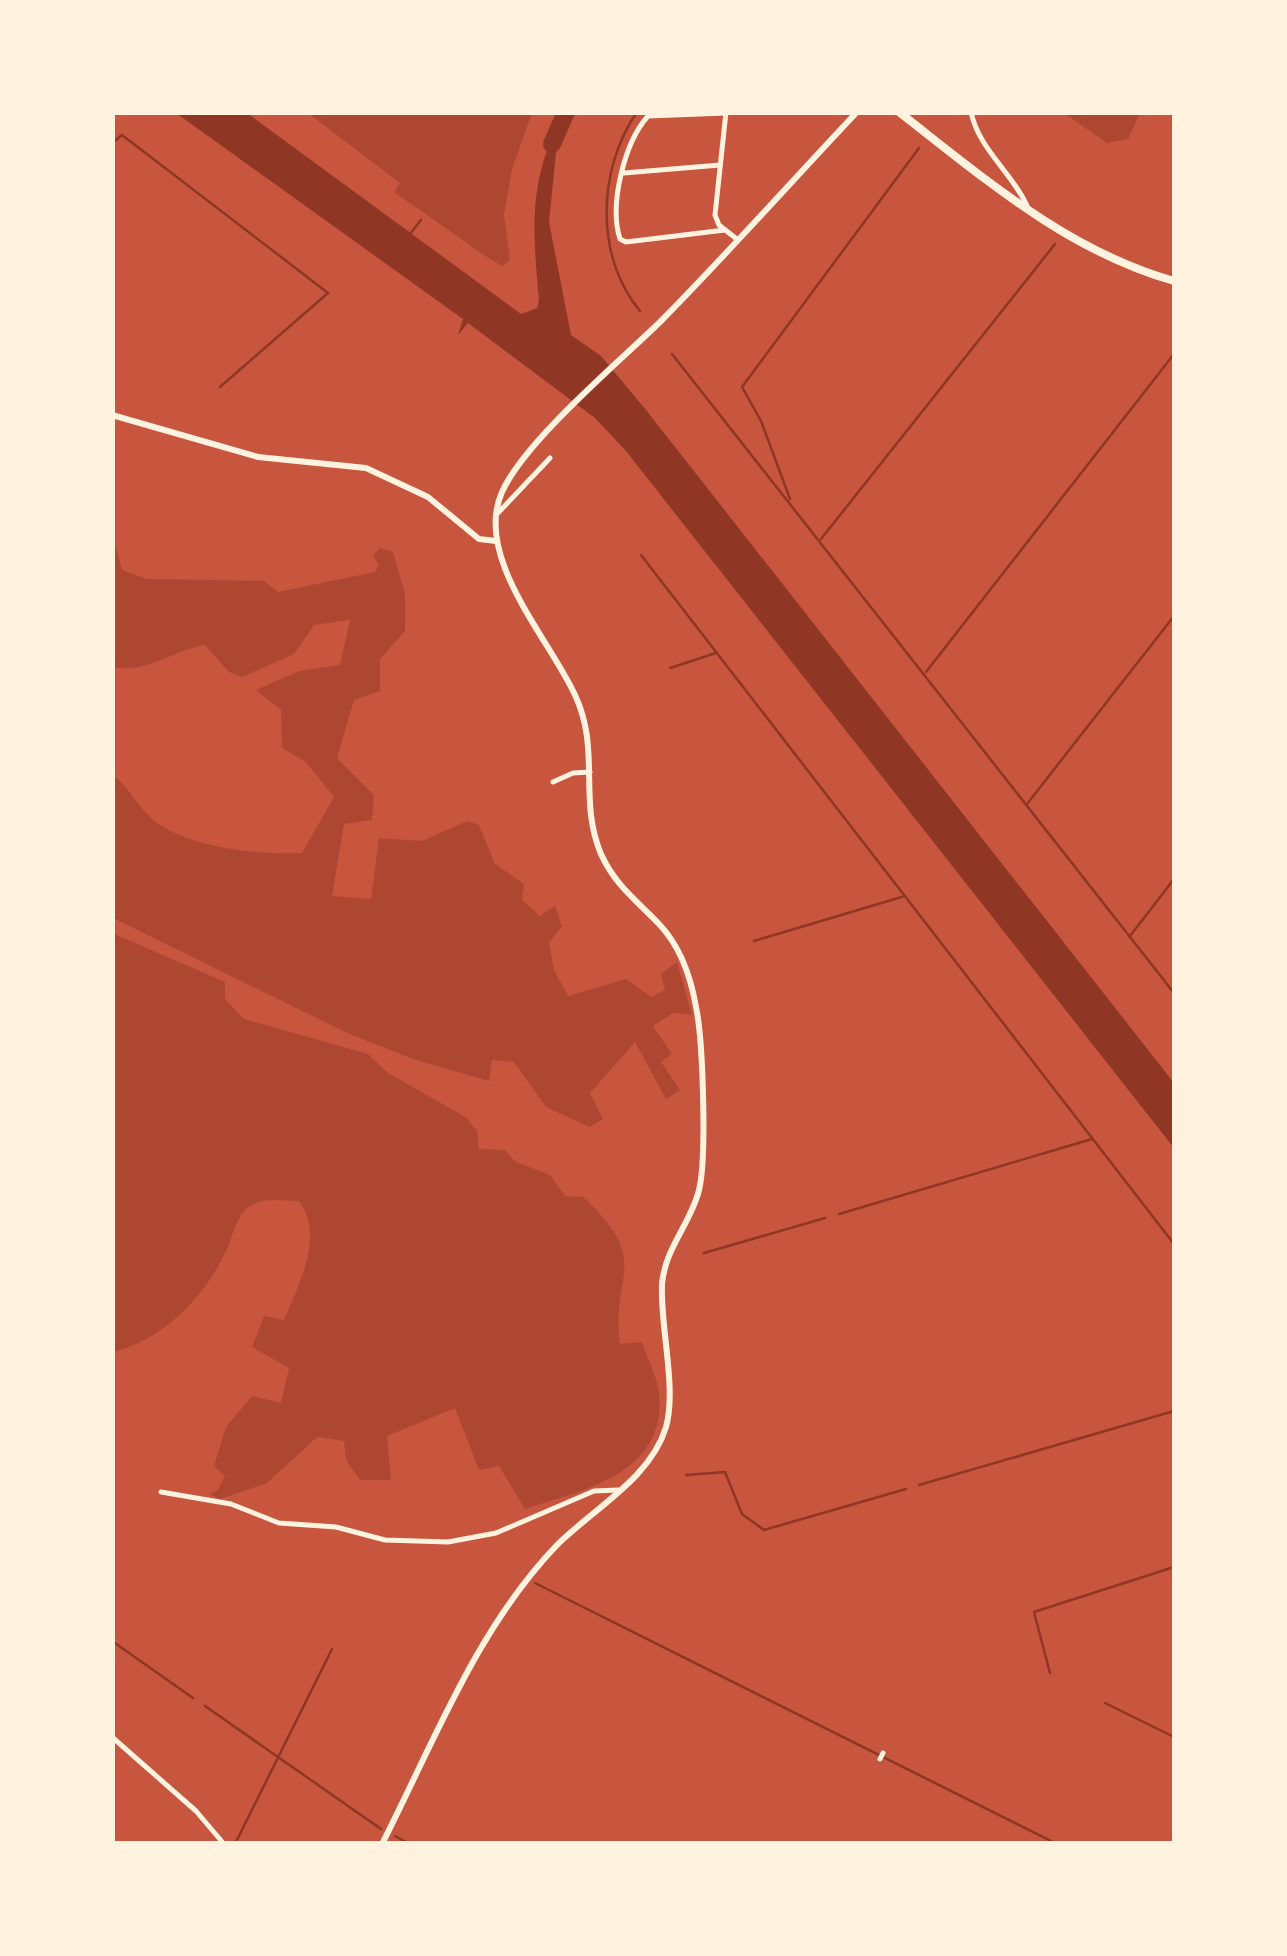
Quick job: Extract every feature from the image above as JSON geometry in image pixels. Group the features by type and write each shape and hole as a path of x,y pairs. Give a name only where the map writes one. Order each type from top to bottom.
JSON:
{"highway":[{"path":"898,112 1029,211 1106,256 1174,281"}],"main road":[{"path":"382,1844 482,1646 513,1598 554,1549 651,1460 666,1425 662,1280 668,1256 700,1189 698,1011 688,978 672,939 620,888 601,853 587,805 590,745 582,711 504,568 494,515 520,461 713,268 857,112"},
{"path":"112,416 258,457 366,468 428,497 479,539 496,540"}],"street":[{"path":"971,112 975,132 1017,184 1029,211"},
{"path":"725,230 623,242 617,217 624,174 637,132 648,116 726,113 715,214 725,230 738,240"},
{"path":"624,174 720,165"},
{"path":"494,515 550,458"},
{"path":"553,782 573,773 590,772"},
{"path":"161,1492 232,1504 279,1522 336,1527 384,1540 448,1542 496,1533 594,1490 618,1490"},
{"path":"112,1736 196,1811 224,1844"}],"shaded area":[{"path":"176,113 247,113 521,314 537,308 539,300 537,188 559,123 549,222 571,335 601,356 646,410 1174,1083 1174,1148 626,451 595,418 468,323 458,335 463,319"},
{"path":"308,113 532,113 512,169 504,215 510,260 502,266 394,192 400,183"},
{"path":"1064,113 1140,113 1128,139 1107,143"},
{"path":"113,537 122,570 147,579 264,581 278,592 375,572 379,565 373,556 380,548 393,552 405,594 405,631 380,659 380,691 354,700 337,758 374,795 372,820 344,824 332,896 371,899 379,838 422,841 467,821 479,825 495,864 524,884 522,900 540,916 555,906 562,926 549,943 554,970 568,996 626,979 651,997 665,990 661,974 677,962 692,1015 673,1013 653,1026 672,1054 661,1062 680,1090 666,1099 635,1042 590,1093 603,1119 590,1127 546,1107 514,1062 492,1060 489,1081 413,1059 347,1033 113,918 113,775 150,817 182,836 244,851 302,853 334,797 306,762 282,748 281,710 256,690 299,671 340,665 350,620 314,625 294,654 242,677 229,672 205,645 148,665 113,667"},
{"path":"112,933 225,982 225,999 244,1019 368,1054 388,1073 467,1118 477,1131 479,1149 505,1150 514,1161 550,1175 565,1196 583,1197 605,1219 623,1254 620,1344 642,1342 659,1393 658,1420 650,1443 636,1460 595,1485 525,1509 499,1466 479,1470 455,1408 387,1436 391,1480 360,1480 346,1460 344,1441 317,1437 267,1483 220,1499 209,1494 218,1490 225,1476 214,1466 226,1427 252,1396 281,1403 289,1368 252,1347 264,1316 284,1320 307,1260 310,1229 299,1201 271,1200 252,1205 240,1218 217,1268 194,1300 165,1327 113,1352"}],"waterway":[{"path":"552,144 566,112"},
{"path":"637,112 614,160 607,213 615,265 640,311"},
{"path":"112,143 122,135 328,293 220,387"},
{"path":"790,499 761,421 742,387 919,148"},
{"path":"410,234 421,220"},
{"path":"821,539 1055,244"},
{"path":"672,354 1174,993"},
{"path":"926,672 1174,354"},
{"path":"641,555 1174,1244"},
{"path":"1027,804 1174,616"},
{"path":"670,668 716,653"},
{"path":"1130,936 1174,879"},
{"path":"754,941 905,896"},
{"path":"839,1214 1092,1139"},
{"path":"704,1253 825,1218"},
{"path":"919,1485 1174,1411"},
{"path":"686,1475 725,1472 742,1514 764,1530 906,1489"},
{"path":"1050,1673 1034,1612 1174,1567"},
{"path":"535,1583 1057,1844"},
{"path":"112,1641 193,1698"},
{"path":"235,1844 332,1649"},
{"path":"1105,1703 1174,1737"},
{"path":"205,1706 381,1829"},
{"path":"395,1836 410,1844"}]}
